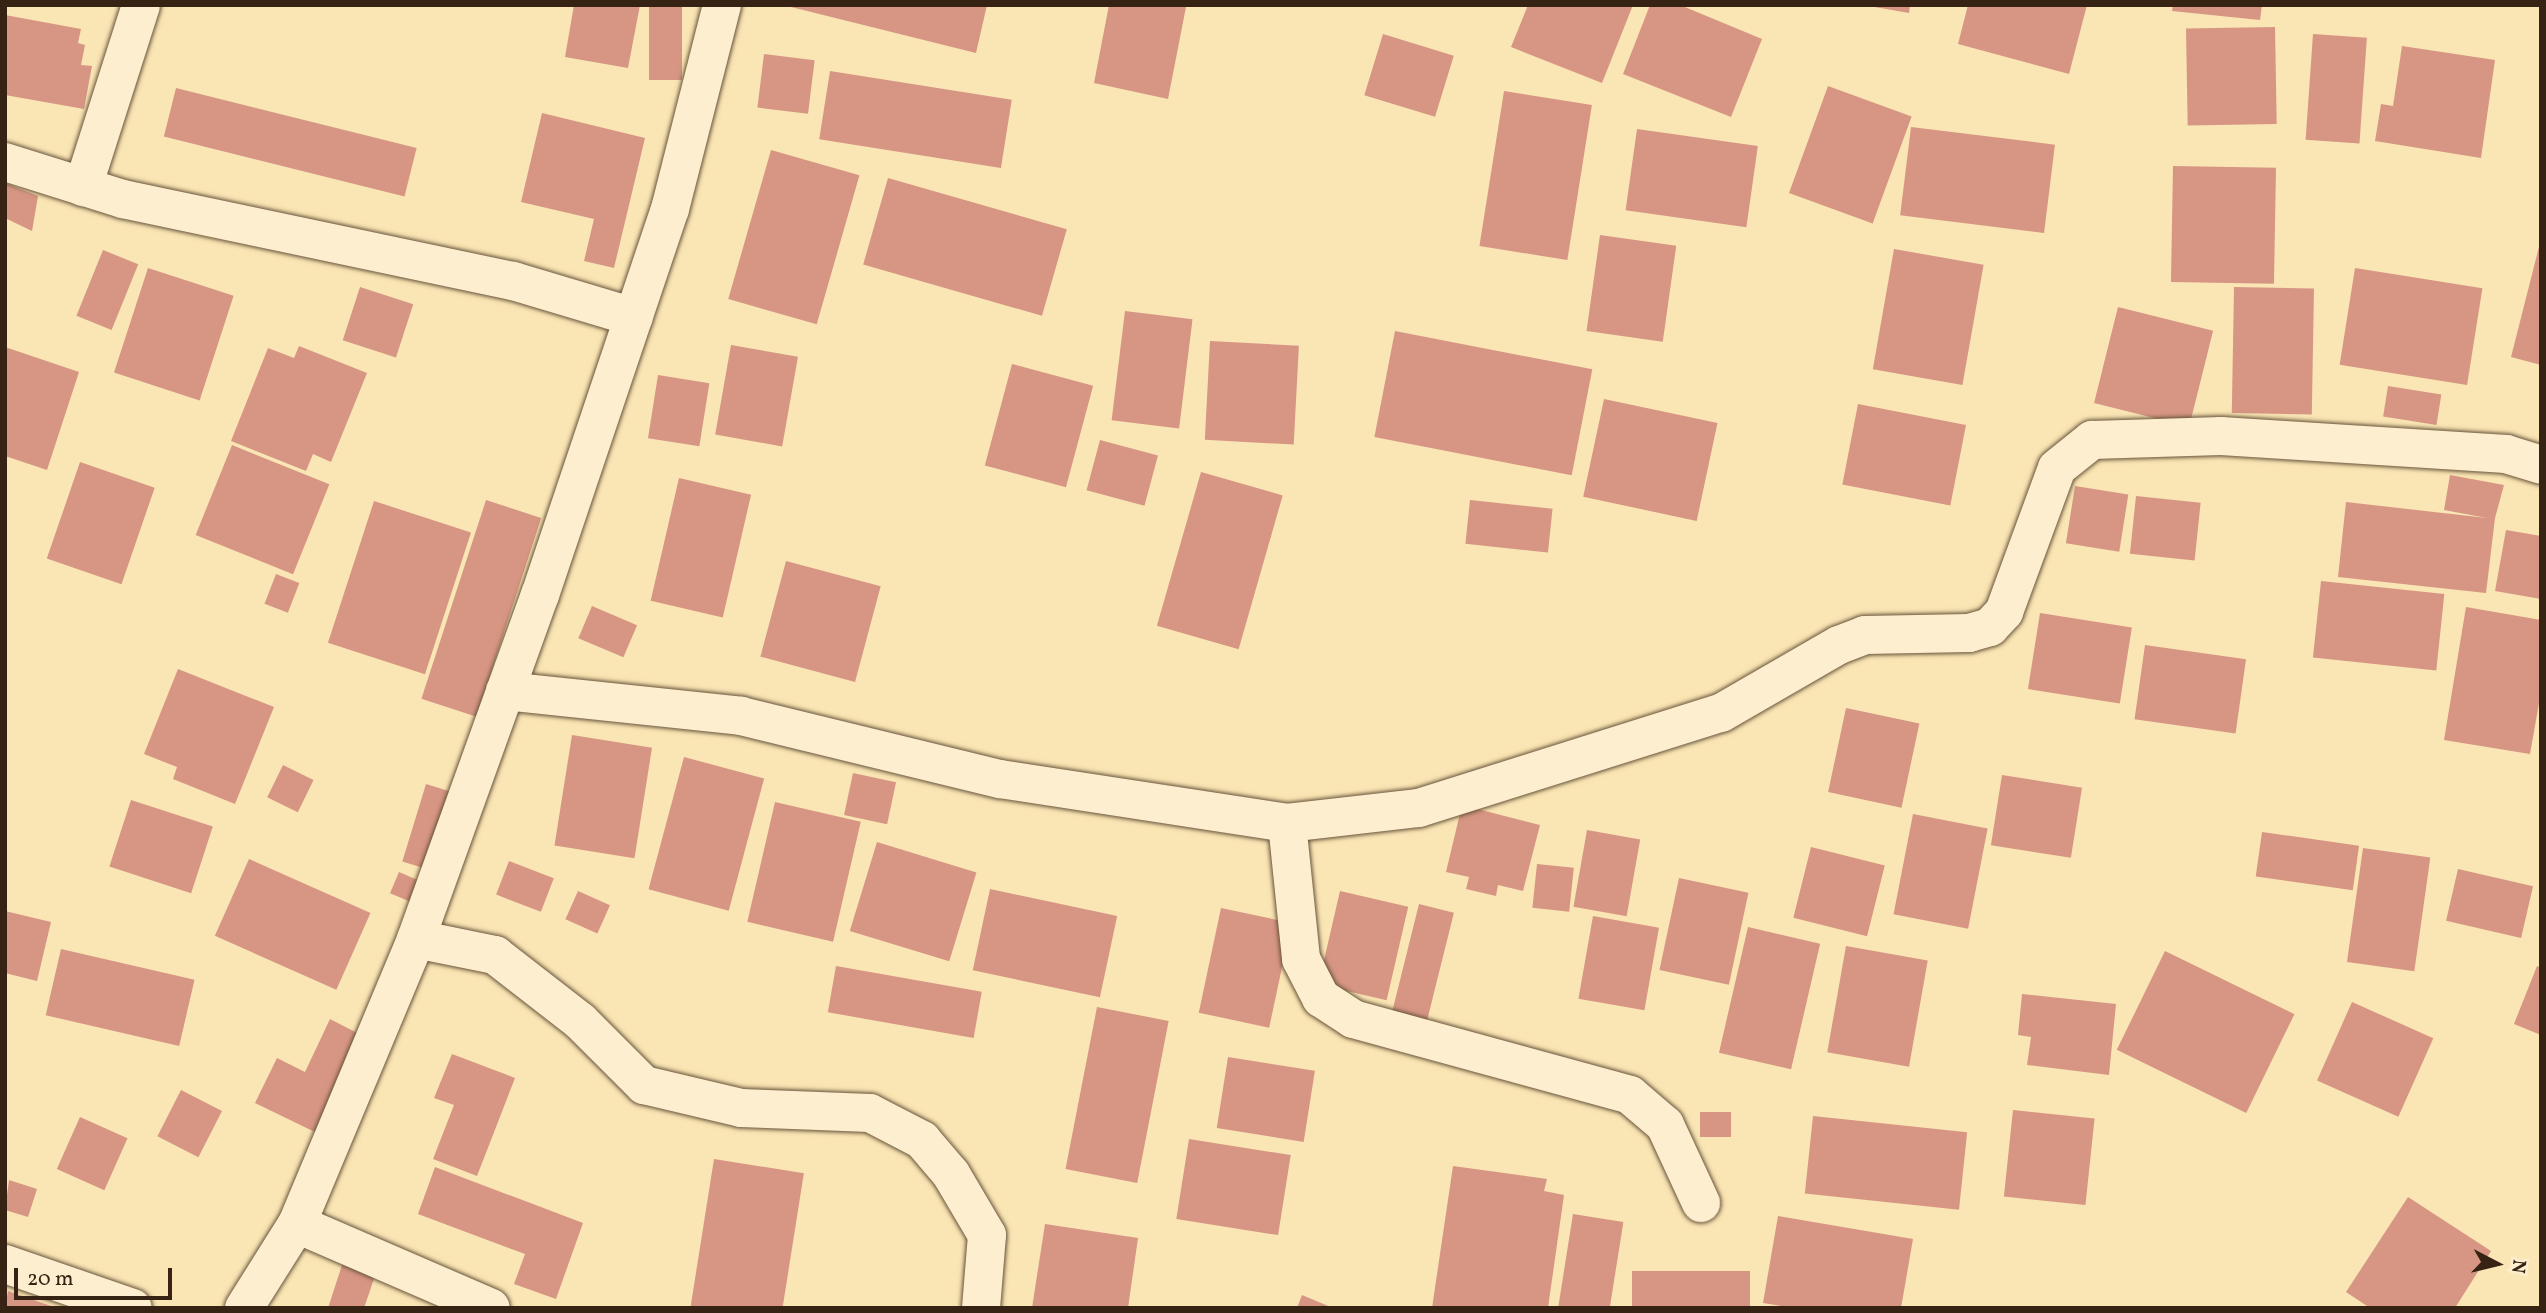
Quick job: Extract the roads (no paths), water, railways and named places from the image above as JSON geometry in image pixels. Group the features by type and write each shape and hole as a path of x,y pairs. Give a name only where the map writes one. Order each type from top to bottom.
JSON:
{"street":[{"path":"83,187 141,5"},
{"path":"244,1308 297,1224 416,939 505,691 670,209 722,5"},
{"path":"5,163 123,199 513,281 634,317"},
{"path":"505,691 741,716 1000,779 1287,823 1419,808 1721,713 1865,635 1969,633 1990,627 2004,612 2057,468 2092,440 2221,436 2506,454 2541,465"},
{"path":"1287,823 1301,959 1321,998 1353,1018 1630,1095 1665,1125 1700,1203"},
{"path":"416,939 495,955 580,1021 644,1085 741,1108 870,1113 922,1140 951,1174 987,1235 981,1308"},
{"path":"297,1224 491,1308"},
{"path":"5,1264 133,1308"}]}
